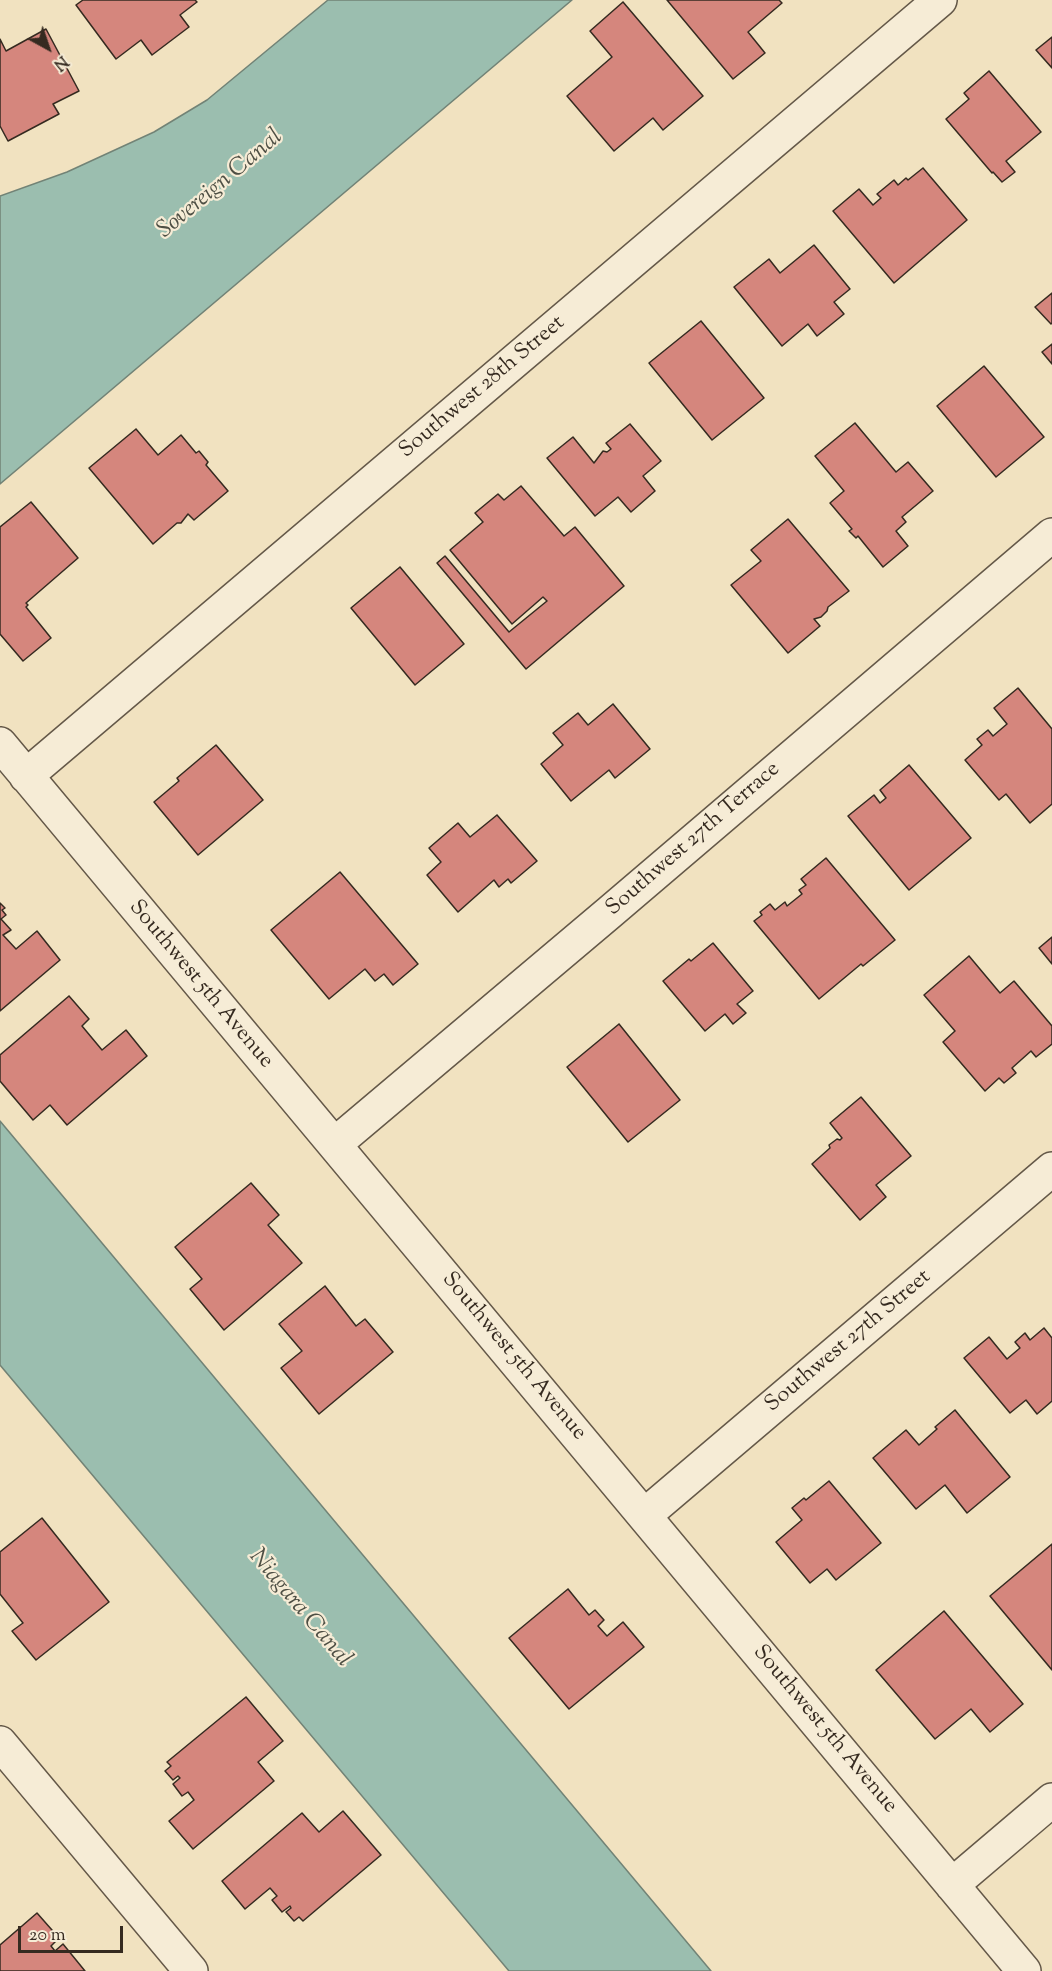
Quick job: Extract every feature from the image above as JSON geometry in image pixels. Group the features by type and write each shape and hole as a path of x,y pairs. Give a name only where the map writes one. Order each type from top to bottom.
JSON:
{"street":[{"name":"Southwest 28th Street","path":"26,776 940,0"},
{"name":"Southwest 27th Terrace","path":"335,1144 1052,536"},
{"name":"Southwest 5th Avenue","path":"0,744 1024,1971"},
{"name":"Southwest 27th Street","path":"645,1515 1052,1170"},
{"path":"0,1743 191,1971"},
{"path":"952,1885 1052,1800"}],"water":[{"name":"Sovereign Canal","path":"328,0 572,0 0,484 0,196 67,172 154,132 207,100"},
{"name":"Niagara Canal","path":"0,1121 711,1971 509,1971 0,1365"}],"building":[{"path":"83,0 195,0 197,2 180,15 189,27 152,55 141,40 116,59 76,5"},
{"path":"667,0 779,0 782,3 748,32 765,53 733,79"},
{"path":"623,2 703,96 663,130 653,118 614,151 567,96 612,57 590,31"},
{"path":"46,29 79,91 53,104 59,114 8,141 0,126 0,39 6,51"},
{"path":"1052,37 1052,68 1036,50"},
{"path":"989,71 1041,132 1006,161 1015,172 1002,182 946,119 969,99 964,93"},
{"path":"923,168 967,220 894,283 833,211 859,189 873,205 881,198 877,194 894,180 898,185"},
{"path":"814,245 850,289 834,302 844,314 817,336 808,324 782,346 734,287 769,259 780,273"},
{"path":"1052,293 1052,323 1051,324 1035,307"},
{"path":"701,321 764,398 712,440 649,363"},
{"path":"1052,344 1052,364 1042,352"},
{"path":"984,366 1044,437 996,477 937,406"},
{"path":"855,423 896,472 908,462 933,491 902,517 906,522 896,531 908,546 883,567 858,536 856,538 849,531 852,529 830,503 844,491 815,456"},
{"path":"630,424 661,461 643,476 655,491 631,512 618,497 595,516 547,458 573,437 594,463 603,451 607,452 611,449 606,443"},
{"path":"136,429 158,455 181,435 196,453 199,451 208,462 206,465 228,491 194,520 188,514 181,523 177,523 153,544 89,468"},
{"path":"521,486 564,536 575,527 624,586 526,669 437,563 445,556 509,632 547,601 543,597 512,624 450,550 483,522 475,513 498,494 504,500"},
{"path":"31,502 78,558 26,603 28,605 26,607 51,638 23,661 0,634 0,527"},
{"path":"788,519 849,591 828,607 821,617 814,619 820,626 788,653 731,585 761,561 751,550"},
{"path":"400,567 464,644 415,685 351,608"},
{"path":"1018,688 1052,729 1052,804 1030,823 1006,794 999,800 965,760 982,745 977,739 988,730 993,736 1007,724 994,708"},
{"path":"613,704 650,749 615,778 609,770 571,801 541,764 563,745 553,733 578,713 588,725"},
{"path":"216,745 263,800 198,855 154,802 179,781 177,778"},
{"path":"909,765 971,838 909,890 848,816 874,795 880,803 886,798 880,790"},
{"path":"497,815 537,861 511,883 508,879 499,887 494,880 458,912 427,875 441,862 429,848 458,823 470,837"},
{"path":"826,858 895,940 863,966 861,964 819,999 754,921 770,904 775,910 785,902 787,906 802,894 799,890 806,885 801,879"},
{"path":"340,872 418,964 393,985 384,974 375,981 365,969 329,999 271,930"},
{"path":"0,903 5,908 2,910 6,915 1,919 11,930 3,935 16,949 37,931 60,960 0,1011"},
{"path":"1052,937 1052,964 1039,948"},
{"path":"713,943 753,991 737,1004 746,1013 733,1024 725,1014 705,1031 663,981"},
{"path":"969,956 1000,993 1014,981 1052,1026 1052,1044 1036,1057 1031,1051 1012,1068 1016,1073 1004,1083 999,1078 985,1091 943,1042 955,1031 924,995"},
{"path":"69,996 89,1019 82,1026 102,1050 126,1030 147,1056 67,1125 50,1105 33,1120 0,1081 0,1055"},
{"path":"619,1024 680,1100 628,1142 567,1067"},
{"path":"861,1097 911,1156 876,1185 886,1197 860,1220 812,1164 830,1148 829,1145 842,1138 830,1123"},
{"path":"251,1183 279,1215 268,1225 302,1263 224,1330 190,1289 202,1279 175,1247"},
{"path":"325,1286 356,1326 365,1319 393,1352 319,1414 281,1368 302,1351 279,1324"},
{"path":"1044,1328 1052,1338 1052,1401 1037,1414 1026,1400 1010,1413 964,1358 989,1337 1007,1359 1020,1348 1015,1342 1025,1333 1030,1340"},
{"path":"955,1410 1010,1477 967,1513 945,1485 916,1509 873,1458 906,1430 919,1445"},
{"path":"829,1481 881,1543 836,1580 827,1569 810,1583 776,1542 802,1520 792,1508"},
{"path":"42,1518 109,1602 36,1660 12,1631 23,1623 0,1594 0,1552"},
{"path":"1052,1544 1052,1670 990,1596"},
{"path":"568,1589 589,1615 595,1610 604,1620 598,1626 607,1636 623,1622 644,1647 569,1709 509,1638"},
{"path":"944,1611 1023,1704 990,1732 971,1709 935,1739 876,1670"},
{"path":"246,1697 283,1741 258,1762 274,1781 193,1849 169,1821 194,1800 188,1792 182,1796 173,1784 180,1778 178,1776 173,1780 165,1771 171,1766 167,1762"},
{"path":"343,1811 381,1855 303,1921 299,1917 294,1921 286,1912 291,1908 290,1906 282,1912 272,1900 277,1896 270,1888 245,1909 222,1881 302,1813 319,1832"},
{"path":"37,1913 59,1938 51,1946 55,1951 63,1944 85,1971 0,1971 0,1945"}]}
